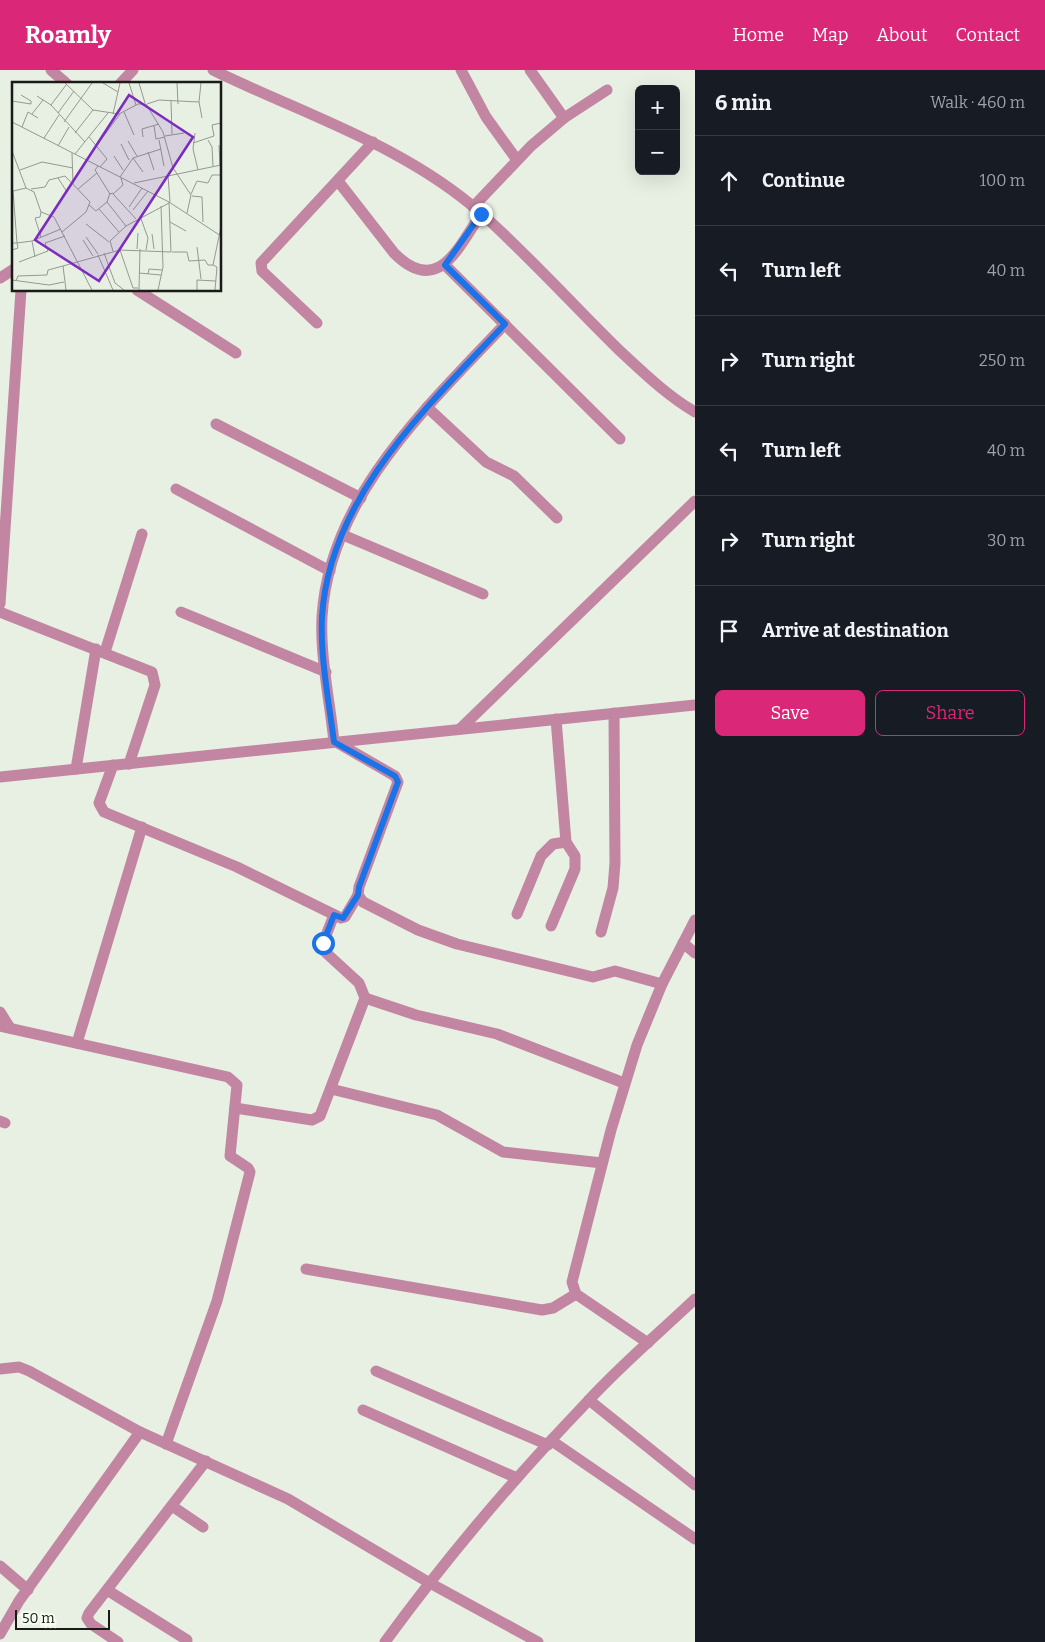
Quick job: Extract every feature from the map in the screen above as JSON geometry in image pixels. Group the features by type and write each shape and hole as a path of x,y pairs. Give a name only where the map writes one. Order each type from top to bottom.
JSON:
{"street":[{"path":"51,70 65,82"},
{"path":"122,82 133,70"},
{"path":"213,70 373,142 422,168 477,210 646,375 695,412"},
{"path":"462,70 486,117 517,160"},
{"path":"530,70 564,118"},
{"path":"338,181 404,263 423,271 434,270 445,265 477,210 517,160 564,118 607,90"},
{"path":"317,323 262,271 261,263 373,142"},
{"path":"445,265 620,439"},
{"path":"0,278 12,270"},
{"path":"0,604 21,291"},
{"path":"139,291 236,353"},
{"path":"335,742 326,672 322,618 330,571 343,535 361,498 385,458 427,408 505,324"},
{"path":"427,408 483,459 514,476 557,518"},
{"path":"216,424 361,498"},
{"path":"176,489 330,571"},
{"path":"460,729 695,501"},
{"path":"76,769 101,650 142,534"},
{"path":"343,535 483,594"},
{"path":"0,612 148,669 155,676 155,685 129,764"},
{"path":"181,612 326,672"},
{"path":"0,778 695,704"},
{"path":"601,932 613,888 615,863 614,713"},
{"path":"551,926 575,869 575,856 566,842 556,719"},
{"path":"113,765 99,806 104,812 244,870 343,918 358,895 359,887 398,782 395,776 335,742"},
{"path":"77,1043 142,827"},
{"path":"517,914 541,856 553,844 566,842"},
{"path":"358,895 363,902 418,930 457,944 592,977 615,971 662,984"},
{"path":"235,1108 314,1120 320,1116 365,998 359,983 324,950 323,943 334,915"},
{"path":"648,1343 576,1294 572,1282 624,1083 662,984 695,920"},
{"path":"683,943 695,953"},
{"path":"365,998 416,1015 497,1034 624,1083"},
{"path":"0,1012 5,1027 228,1077 237,1085 230,1156 248,1168 250,1172 217,1301 166,1444"},
{"path":"330,1089 437,1115 503,1152 602,1163"},
{"path":"306,1269 542,1310 553,1308 576,1294"},
{"path":"385,1642 428,1582 517,1478 589,1400 695,1299"},
{"path":"0,1369 19,1367 29,1371 140,1432 288,1498 428,1582 538,1642"},
{"path":"376,1371 550,1442 695,1539"},
{"path":"589,1400 695,1485"},
{"path":"363,1410 517,1478"},
{"path":"0,1634 28,1590 140,1432"},
{"path":"118,1642 91,1624 87,1618 206,1461"},
{"path":"172,1506 203,1527"},
{"path":"0,1566 28,1590"},
{"path":"107,1590 187,1640"}],"route":[{"path":"323,943 334,915 343,918 358,895 359,887 398,782 395,776 334,742 322,618 330,571 343,535 374,473 396,443 505,324 445,265 481,214"}]}
